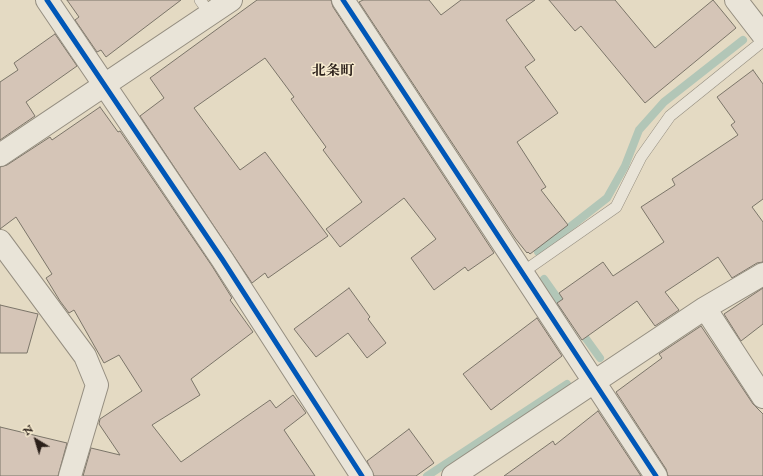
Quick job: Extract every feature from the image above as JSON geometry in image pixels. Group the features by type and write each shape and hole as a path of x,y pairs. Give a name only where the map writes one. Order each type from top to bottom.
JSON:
{"street":[{"path":"46,0 222,259 362,476"},
{"path":"0,155 104,85 205,7 231,0"},
{"path":"343,0 656,476"},
{"path":"736,0 763,34"},
{"path":"0,241 85,356 97,385 70,476"},
{"path":"452,476 705,308 763,274"},
{"path":"705,308 763,397"}],"lane":[{"path":"523,272 616,207 641,157 670,116 763,41"}],"building":[{"path":"67,0 181,0 106,57 101,50 97,52 75,20 79,17"},
{"path":"257,0 331,0 333,7 494,253 468,271 465,267 434,290 411,258 436,239 404,198 340,247 326,229 362,202 323,150 326,147 291,99 294,97 265,58 194,108 240,170 265,152 328,236 268,278 265,273 252,283 140,116 164,98 150,78"},
{"path":"363,0 429,0 441,15 461,0 535,0 506,20 535,60 525,67 558,113 517,142 546,187 541,190 568,225 530,254 528,252 527,253 515,238 359,2"},
{"path":"549,0 615,0 655,48 713,0 736,28 645,103 581,26 575,31"},
{"path":"55,34 77,66 26,102 35,116 0,140 0,82 18,70 14,63"},
{"path":"753,70 763,84 763,199 752,207 763,222 763,262 757,263 732,278 718,257 665,292 679,310 655,326 637,301 582,340 557,303 563,299 559,293 603,262 613,276 664,242 641,207 675,185 672,179 738,135 731,125 735,122 717,97"},
{"path":"100,107 118,132 120,131 212,266 232,298 230,300 253,332 191,379 200,395 152,425 181,462 270,400 276,408 293,395 306,413 284,430 315,476 83,476 91,448 120,455 99,424 100,419 142,391 119,355 104,363 74,310 69,313 46,278 52,274 16,217 0,229 0,167 7,165 50,137 52,140"},
{"path":"349,288 370,317 368,319 386,343 367,358 348,333 316,357 294,329"},
{"path":"763,288 763,324 741,341 724,314"},
{"path":"0,305 38,314 27,353 0,353"},
{"path":"537,318 562,356 491,410 463,374"},
{"path":"701,326 753,404 763,414 763,476 668,476 666,469 616,392 662,358 659,354"},
{"path":"598,411 641,476 504,476 553,441 555,445"},
{"path":"0,427 67,443 58,476 0,476"},
{"path":"409,429 434,463 416,476 374,476 367,461"}],"waterway":[{"path":"538,252 607,198 625,166 639,130 664,102 743,40"},
{"path":"544,279 566,310"},
{"path":"579,329 600,358"},
{"path":"427,476 567,384"}],"cycle path":[{"path":"47,0 222,259 362,476"},
{"path":"343,0 656,476"}],"district":[{"name":"北条町","path":"333,72"}]}
